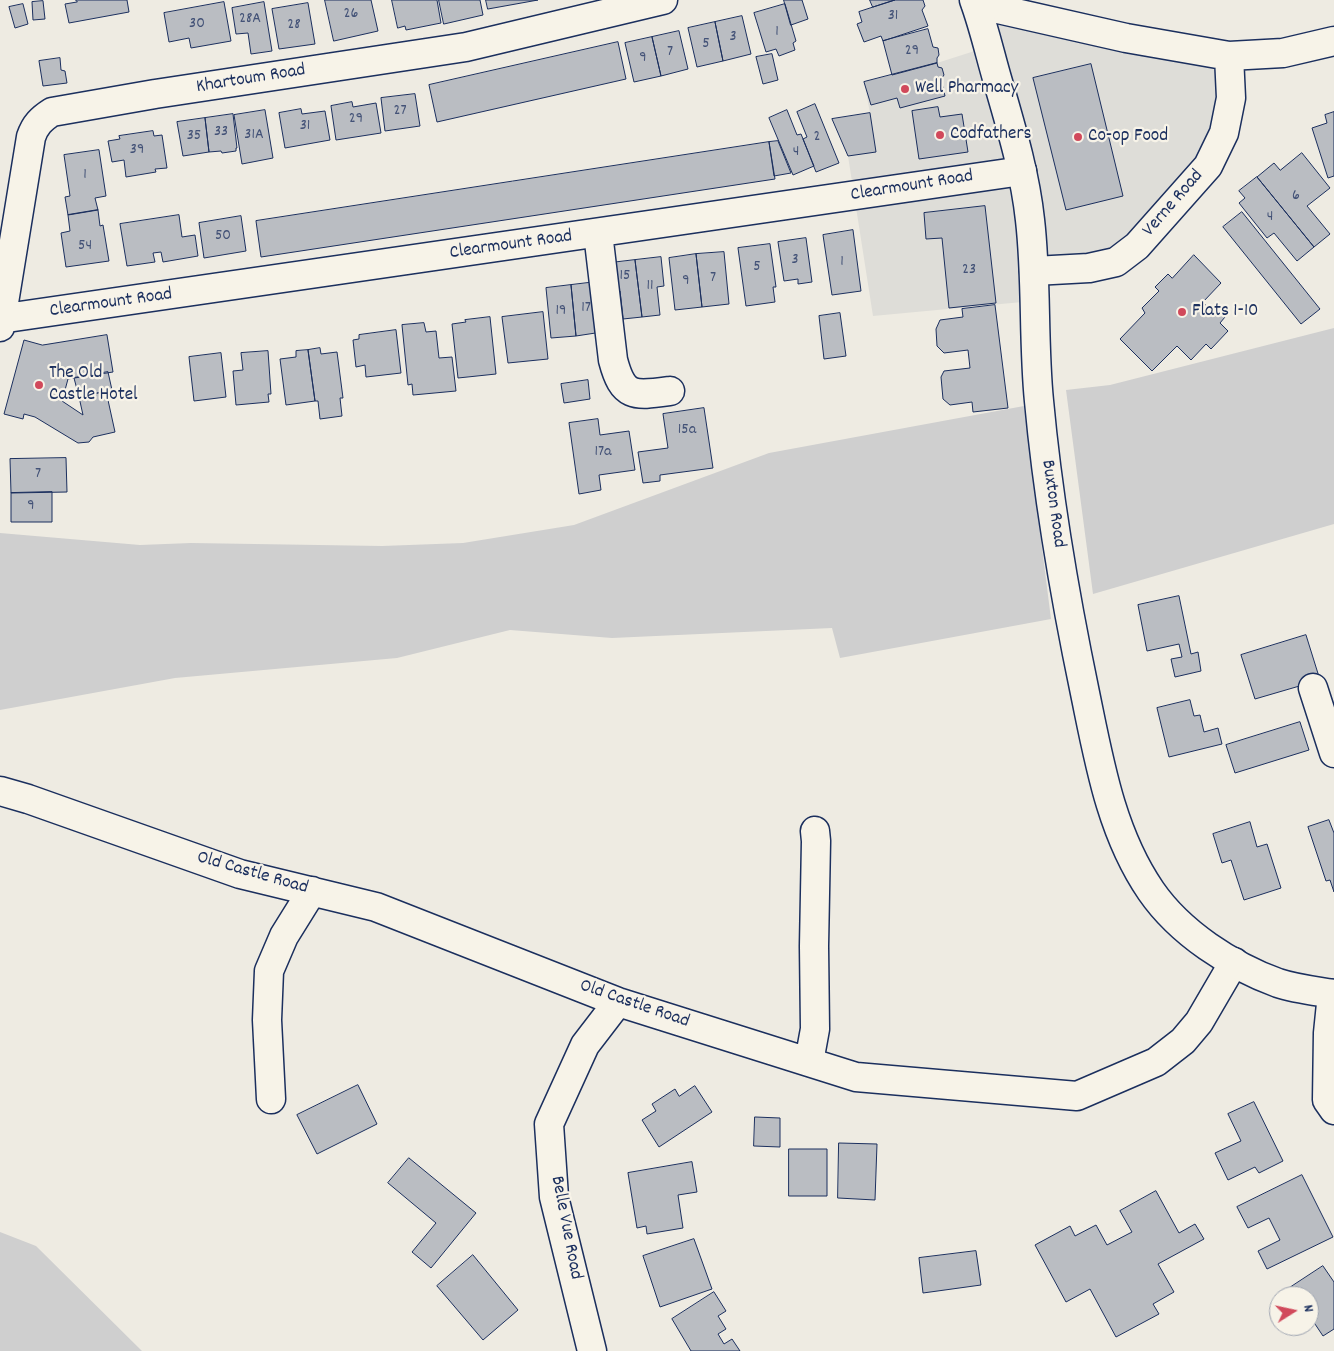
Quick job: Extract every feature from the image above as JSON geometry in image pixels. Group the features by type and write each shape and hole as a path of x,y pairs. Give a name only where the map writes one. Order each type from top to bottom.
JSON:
{"main road":[{"name":"Khartoum Road","path":"1,322 31,137 35,126 52,112 155,94 466,47 663,0"},
{"path":"975,2 1126,38 1229,56 1284,52 1334,41"},
{"name":"Buxton Road","path":"975,2 1022,171 1030,221 1034,271 1039,406 1066,599 1102,773 1113,810 1126,846 1139,872 1153,894 1174,919 1193,936 1234,962 1280,983 1333,994"},
{"name":"Verne Road","path":"1034,271 1089,268 1116,262 1137,246 1208,166 1224,133 1231,98 1229,56"},
{"name":"Clearmount Road","path":"1,322 1022,171"},
{"path":"598,233 613,360 618,378 629,391 642,395 670,392"},
{"path":"1313,688 1334,753"},
{"name":"Old Castle Road","path":"0,791 28,799 240,874 376,907 618,1002 856,1077 1077,1096 1156,1062 1183,1041 1199,1022 1234,962"},
{"path":"809,1062 816,1028 814,946 815,831"},
{"path":"271,1099 266,1020 269,971 284,936 312,891"},
{"path":"1333,994 1328,1033 1327,1100 1334,1110"},
{"name":"Belle Vue Road","path":"592,1351 554,1197 549,1124 585,1045 618,1002"}],"shaded area":[{"path":"974,9 1227,59 1221,133 1115,260 1031,267 1033,301 873,316 848,156 832,119 870,113 864,82 937,63 984,48"},
{"path":"1334,328 1334,524 1093,594 1066,390 1110,385"},
{"path":"1024,406 1051,619 840,658 832,628 612,638 510,630 397,658 175,678 0,710 0,533 140,545 191,543 382,546 463,543 574,525 769,453"},
{"path":"0,1232 36,1246 142,1351 0,1351"}],"building":[{"path":"76,0 127,0 129,12 69,23 65,4 77,2"},
{"path":"325,0 371,0 378,31 334,41"},
{"path":"392,0 437,0 441,23 406,30 405,26 398,28"},
{"path":"439,0 480,0 483,15 444,24"},
{"path":"486,0 538,0 488,9"},
{"path":"784,0 802,0 808,19 791,25"},
{"path":"870,0 895,0 873,7"},
{"path":"895,0 923,0 925,6 922,10 928,26 883,41 881,36 864,42 857,24 862,22 859,12"},
{"path":"43,1 45,19 33,20 32,2"},
{"path":"224,2 231,41 191,48 189,38 169,42 164,13"},
{"path":"264,2 272,51 251,54 248,33 236,34 232,8"},
{"path":"308,3 315,44 279,49 272,9"},
{"path":"23,4 28,24 15,28 9,7"},
{"path":"785,4 796,41 793,43 795,50 779,56 776,49 766,52 754,13"},
{"path":"742,16 751,54 723,61 715,22"},
{"path":"715,22 723,61 697,67 688,28"},
{"path":"928,29 933,47 938,48 937,63 892,75 883,41"},
{"path":"679,31 688,69 661,76 652,37"},
{"path":"652,37 661,76 634,82 625,43"},
{"path":"618,42 626,79 437,122 429,85"},
{"path":"772,54 778,80 763,84 756,57"},
{"path":"60,58 61,70 65,71 67,83 43,86 39,61"},
{"name":"Well Pharmacy","path":"937,63 938,67 942,68 944,75 941,79 945,96 900,108 897,98 871,105 864,82"},
{"name":"Co-op Food","path":"1091,64 1123,196 1066,210 1033,78"},
{"path":"415,94 420,126 385,131 381,98"},
{"path":"352,102 353,107 376,103 381,133 336,140 331,106"},
{"path":"815,104 839,163 816,172 803,139 807,137 797,112"},
{"name":"Codfathers","path":"938,107 940,117 962,114 968,152 919,159 912,111"},
{"path":"301,109 302,114 325,111 330,140 285,148 279,113"},
{"path":"265,110 273,158 242,164 234,115"},
{"path":"787,110 797,135 801,134 814,166 793,175 769,118"},
{"path":"1334,112 1334,176 1328,178 1312,128 1327,123 1325,115"},
{"path":"870,113 876,152 848,156 832,119"},
{"path":"233,114 236,151 209,152 205,118"},
{"path":"205,118 209,152 183,156 177,122"},
{"path":"153,131 154,136 162,135 167,168 155,169 156,172 126,177 124,160 112,162 108,141 120,139 119,136"},
{"path":"778,141 791,173 774,176 769,142"},
{"path":"769,142 775,179 261,257 256,221"},
{"path":"99,150 106,196 95,198 98,210 68,215 65,197 70,196 64,155"},
{"path":"1302,153 1330,188 1307,206 1330,234 1314,247 1257,177 1274,163 1280,170"},
{"path":"1257,177 1314,247 1297,261 1274,233 1267,238 1239,203 1245,198 1239,191"},
{"path":"985,206 996,303 949,308 942,238 926,239 924,213"},
{"path":"98,210 100,226 103,225 109,261 66,267 61,233 70,231 68,215"},
{"path":"1242,212 1320,309 1301,324 1223,227"},
{"path":"179,215 182,237 195,235 198,256 163,262 161,252 153,253 155,262 127,266 120,224"},
{"path":"241,216 246,251 204,258 199,223"},
{"path":"853,230 861,291 832,295 823,235"},
{"path":"806,238 812,282 798,284 798,279 784,281 778,242"},
{"path":"770,244 776,287 773,287 775,302 746,306 738,248"},
{"path":"724,252 729,304 702,307 696,254"},
{"path":"696,254 702,307 675,310 669,258"},
{"name":"Flats 1-10","path":"1194,255 1221,283 1203,302 1210,310 1214,306 1225,317 1220,323 1228,331 1211,349 1206,344 1191,360 1177,346 1152,371 1120,339 1145,313 1142,308 1159,291 1155,287 1168,274 1172,278"},
{"path":"661,257 664,286 657,287 660,315 642,317 635,260"},
{"path":"635,260 642,317 623,319 620,291 613,292 610,263"},
{"path":"596,282 602,332 576,336 571,285"},
{"path":"571,285 576,336 551,338 546,288"},
{"path":"995,305 1008,408 973,412 972,402 950,405 943,399 941,377 944,371 970,368 968,350 944,353 937,346 936,329 940,320 963,317 962,309"},
{"path":"543,312 548,359 508,363 502,317"},
{"path":"840,313 846,356 824,359 819,316"},
{"path":"490,317 496,374 458,378 452,324 466,322 465,320"},
{"path":"424,323 426,332 436,331 439,358 452,357 456,391 413,395 412,384 408,385 402,325"},
{"path":"396,330 401,373 366,377 365,365 356,367 353,340 359,339 359,335"},
{"name":"The Old Castle Hotel","path":"107,335 113,372 68,379 62,401 83,415 79,397 106,391 115,432 93,437 89,442 78,443 35,417 24,414 23,419 4,414 24,340 42,345"},
{"path":"320,348 321,354 337,352 343,398 340,398 342,416 320,419 318,401 315,401 308,350"},
{"path":"308,350 315,401 286,405 280,359 296,357 296,351"},
{"path":"268,351 271,394 268,394 269,402 236,405 233,371 243,370 241,353"},
{"path":"221,353 226,397 194,401 189,357"},
{"path":"108,372 112,390 79,397 74,378"},
{"path":"588,380 590,399 564,403 561,384"},
{"path":"704,408 713,468 660,475 660,481 643,483 638,452 668,448 663,414"},
{"path":"598,419 600,435 629,431 635,470 599,475 601,490 579,494 569,423"},
{"path":"66,458 67,492 11,493 10,459"},
{"path":"52,492 52,522 11,522 11,493"},
{"path":"1179,596 1191,654 1198,652 1201,671 1175,677 1171,659 1182,657 1179,644 1147,651 1138,605"},
{"path":"1306,635 1320,680 1255,699 1241,655"},
{"path":"1190,700 1194,716 1200,715 1204,732 1218,728 1222,744 1169,757 1157,708"},
{"path":"1300,722 1309,750 1235,773 1226,745"},
{"path":"1329,820 1334,833 1334,892 1330,880 1326,881 1308,827"},
{"path":"1250,822 1257,847 1267,844 1281,888 1244,900 1231,860 1222,863 1213,834"},
{"path":"358,1085 377,1124 317,1154 297,1115"},
{"path":"695,1086 712,1112 659,1147 642,1120 656,1111 652,1104 675,1089 679,1096"},
{"path":"1254,1102 1283,1161 1259,1173 1255,1167 1228,1180 1215,1153 1241,1141 1228,1114"},
{"path":"755,1117 780,1118 780,1147 754,1146"},
{"path":"839,1143 877,1144 875,1200 838,1198"},
{"path":"789,1149 827,1149 827,1196 789,1196"},
{"path":"409,1158 476,1213 431,1268 412,1252 436,1223 388,1183"},
{"path":"692,1162 697,1192 678,1195 683,1228 647,1234 646,1226 637,1228 628,1173"},
{"path":"1302,1175 1333,1237 1267,1269 1258,1251 1280,1240 1269,1218 1248,1228 1237,1207"},
{"path":"1156,1191 1179,1233 1195,1224 1204,1239 1158,1264 1174,1292 1153,1304 1159,1314 1116,1337 1090,1289 1066,1302 1035,1245 1070,1226 1075,1236 1096,1225 1107,1245 1132,1232 1120,1211"},
{"path":"694,1239 712,1289 660,1307 643,1256"},
{"path":"976,1251 981,1285 923,1293 919,1258"},
{"path":"473,1255 518,1310 483,1340 437,1286"},
{"path":"1323,1266 1334,1282 1334,1329 1323,1336 1319,1330 1319,1286 1293,1286"},
{"path":"714,1292 726,1311 718,1316 726,1329 718,1334 724,1344 732,1339 740,1351 691,1351 672,1319"}],"place":[{"name":"Well Pharmacy","path":"905,89"},
{"name":"Codfathers","path":"940,135"},
{"name":"Co-op Food","path":"1078,137"},
{"name":"Flats 1-10","path":"1182,312"},
{"name":"The Old Castle Hotel","path":"39,385"}]}
